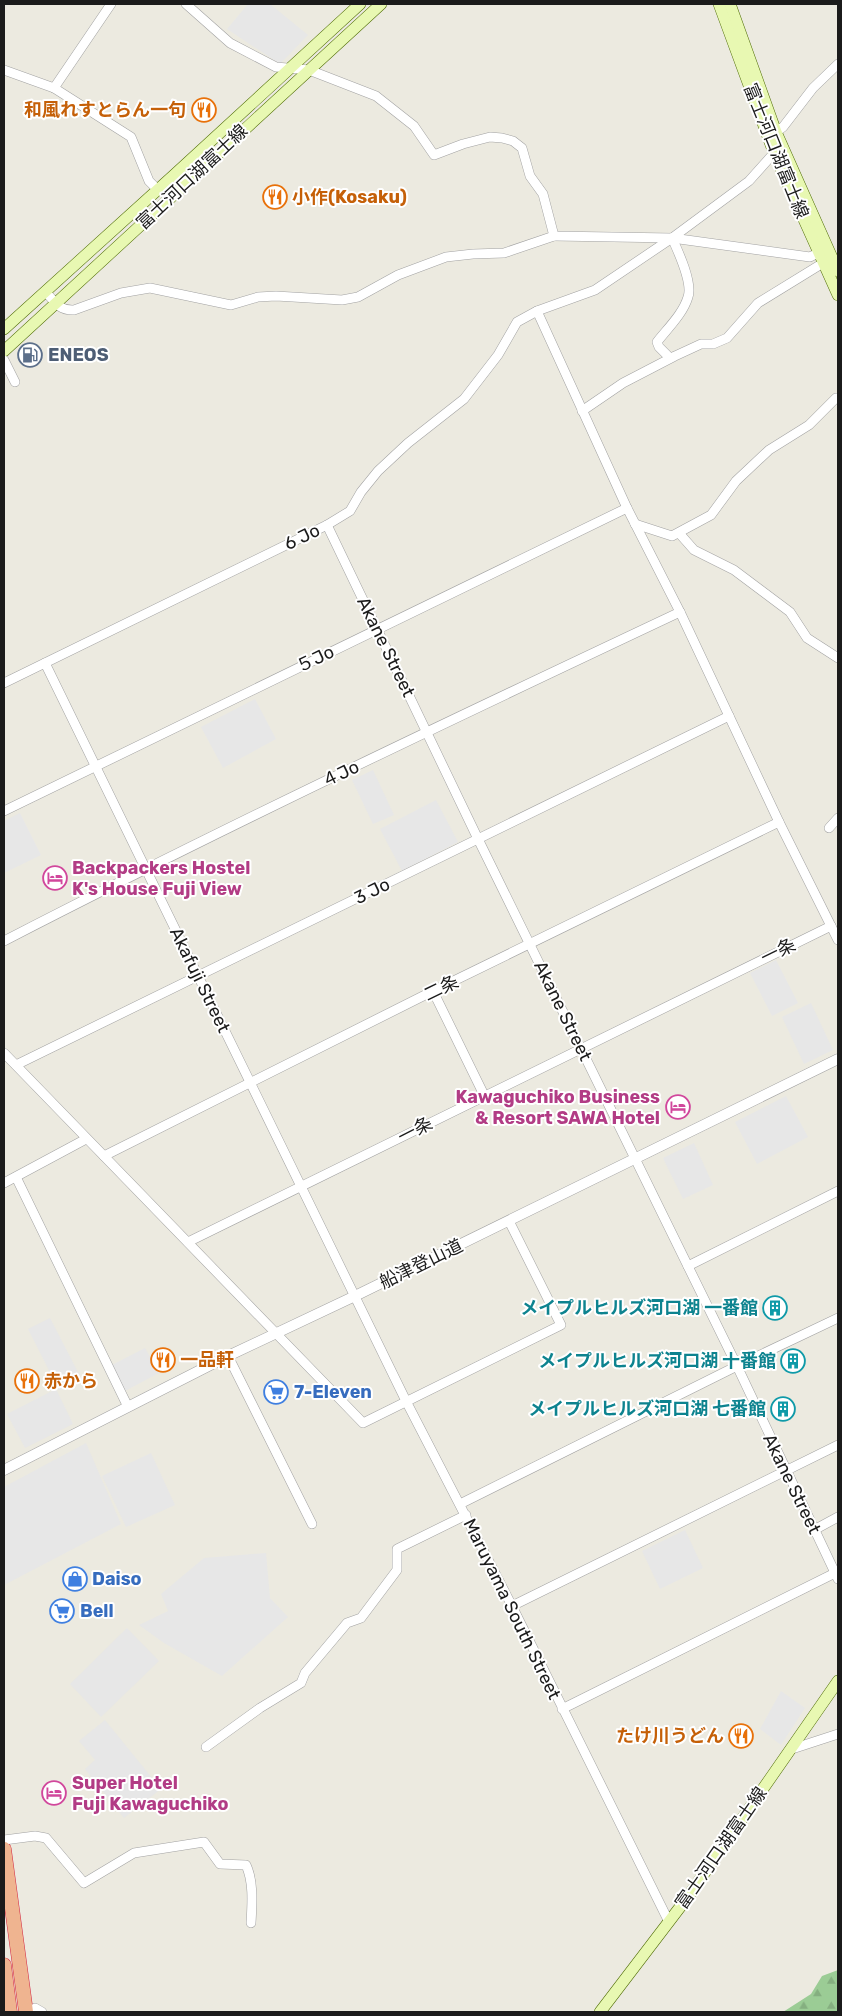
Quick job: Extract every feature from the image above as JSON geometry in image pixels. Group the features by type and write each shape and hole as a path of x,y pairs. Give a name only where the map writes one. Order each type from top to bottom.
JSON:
{"highway":[{"path":"4,1849 34,2011"},
{"path":"4,1965 10,2012"}],"main road":[{"name":"富士河口湖富士線","path":"4,329 360,4"},
{"name":"富士河口湖富士線","path":"4,350 381,4"},
{"name":"富士河口湖富士線","path":"719,4 774,153 838,295"},
{"name":"富士河口湖富士線","path":"730,4 776,132 838,270"},
{"name":"富士河口湖富士線","path":"600,2012 669,1922 838,1681"}],"street":[{"path":"54,88 111,4"},
{"path":"186,4 230,43 276,67 309,70 376,96 414,126 434,155 464,144 490,138 514,141 522,148 530,176 543,194 554,236"},
{"path":"774,153 776,132 784,127 813,88 838,64"},
{"path":"4,70 54,88 130,136 149,182 158,190"},
{"name":"6 Jo","path":"4,683 327,525 350,511 361,492 378,471 408,443 464,399 498,355 517,322 537,311 595,290 672,238 749,181 774,153"},
{"path":"45,291 60,308 66,310 74,310 121,293 150,288 231,305 258,297 276,296 342,300 358,297 398,275 446,258 472,254 504,253 554,236 672,238 821,258"},
{"path":"670,358 659,347 657,342 686,302 689,291 681,260 672,238"},
{"path":"582,411 623,383 670,358 701,344 713,344 727,338 758,303 821,258"},
{"path":"537,311 627,508 680,612 779,822 838,940"},
{"path":"4,360 15,382"},
{"path":"635,524 672,536 711,515 736,480 769,450 809,424 838,398"},
{"name":"５Jo","path":"4,811 627,508"},
{"name":"Akane Street","path":"327,525 478,839 636,1158 837,1576"},
{"path":"679,532 694,550 734,570 790,612 808,638 838,658"},
{"name":"４Jo","path":"4,941 145,869 427,731 680,612"},
{"name":"Akafuji Street","path":"45,663 355,1296"},
{"name":"3 Jo","path":"16,1065 728,716"},
{"path":"829,828 838,818"},
{"name":"二条","path":"104,1156 433,991 779,822"},
{"name":"一条","path":"188,1242 581,1047 831,926"},
{"path":"433,991 484,1096"},
{"path":"4,1053 363,1423 560,1325 509,1221"},
{"name":"船津登山道","path":"4,1470 228,1356 355,1296 838,1059"},
{"path":"4,1183 86,1139"},
{"path":"16,1177 128,1407"},
{"path":"688,1266 838,1191"},
{"name":"Maruyama South Street","path":"355,1296 669,1922"},
{"path":"460,1504 736,1366 838,1318"},
{"path":"228,1356 312,1524"},
{"path":"512,1606 838,1445"},
{"path":"206,1747 260,1708 301,1683 305,1673 347,1622 361,1618 397,1570 397,1549 466,1515"},
{"path":"814,1530 838,1517"},
{"path":"562,1709 837,1576"},
{"path":"792,1749 838,1734"},
{"path":"4,1840 35,1836 46,1838 84,1883 134,1853 204,1842 220,1864 246,1865 249,1871 252,1902 251,1923"}],"green space":[{"path":"838,1970 838,2012 783,2012 811,1994 822,1976"}],"shaded area":[{"path":"248,4 270,4 308,35 280,64 227,29"},
{"path":"255,699 276,739 223,768 201,727"},
{"path":"373,770 394,815 373,824 352,780"},
{"path":"436,800 458,842 402,871 380,829"},
{"path":"20,813 41,855 4,873 4,821"},
{"path":"776,960 798,1003 772,1016 750,973"},
{"path":"811,1003 833,1050 804,1064 782,1017"},
{"path":"786,1096 808,1137 757,1164 735,1122"},
{"path":"694,1143 713,1185 683,1199 663,1158"},
{"path":"50,1318 81,1378 59,1390 28,1329"},
{"path":"145,1348 159,1373 123,1392 110,1366"},
{"path":"56,1389 73,1424 25,1448 7,1414"},
{"path":"86,1443 121,1524 4,1585 4,1487"},
{"path":"151,1453 175,1505 126,1527 102,1476"},
{"path":"685,1530 703,1568 660,1589 642,1551"},
{"path":"266,1553 270,1598 288,1617 222,1676 164,1643 139,1625 168,1611 161,1594 204,1558"},
{"path":"127,1628 159,1661 101,1717 70,1684"},
{"path":"781,1691 805,1708 781,1745 760,1729"},
{"path":"105,1720 161,1789 124,1818 85,1769 95,1760 79,1741"}],"place":[{"name":"和風れすとらん一句","path":"204,110"},
{"name":"小作(Kosaku)","path":"275,197"},
{"name":"ENEOS","path":"30,355"},
{"name":"Backpackers Hostel K's House Fuji View","path":"55,878"},
{"name":"Kawaguchiko Business & Resort SAWA Hotel","path":"678,1107"},
{"name":"メイプルヒルズ河口湖 一番館","path":"775,1308"},
{"name":"一品軒","path":"163,1360"},
{"name":"メイプルヒルズ河口湖 十番館","path":"793,1361"},
{"name":"赤から","path":"27,1381"},
{"name":"7-Eleven","path":"276,1392"},
{"name":"メイプルヒルズ河口湖 七番館","path":"783,1409"},
{"name":"Daiso","path":"75,1579"},
{"name":"Bell","path":"62,1611"},
{"name":"たけ川うどん","path":"741,1736"},
{"name":"Super Hotel Fuji Kawaguchiko","path":"54,1793"}]}
